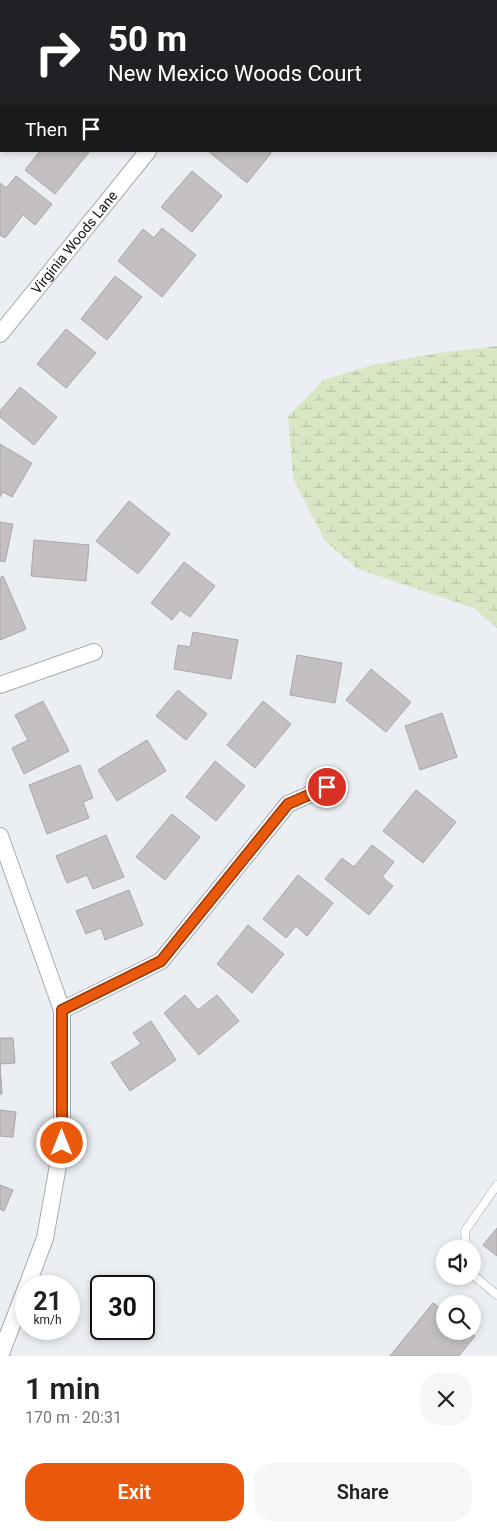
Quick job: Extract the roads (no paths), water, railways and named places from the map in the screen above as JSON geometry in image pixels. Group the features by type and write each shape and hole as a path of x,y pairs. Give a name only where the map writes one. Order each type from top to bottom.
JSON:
{"street":[{"name":"Virginia Woods Lane","path":"0,334 147,152"},
{"path":"0,685 94,652"},
{"path":"62,1010 161,961 288,804 327,787"},
{"path":"0,836 62,1010 62,1143 45,1238 31,1275"},
{"path":"0,1356 15,1318"}],"lane":[{"path":"465,1240 465,1232 497,1185"},
{"path":"481,1282 497,1295"}]}
